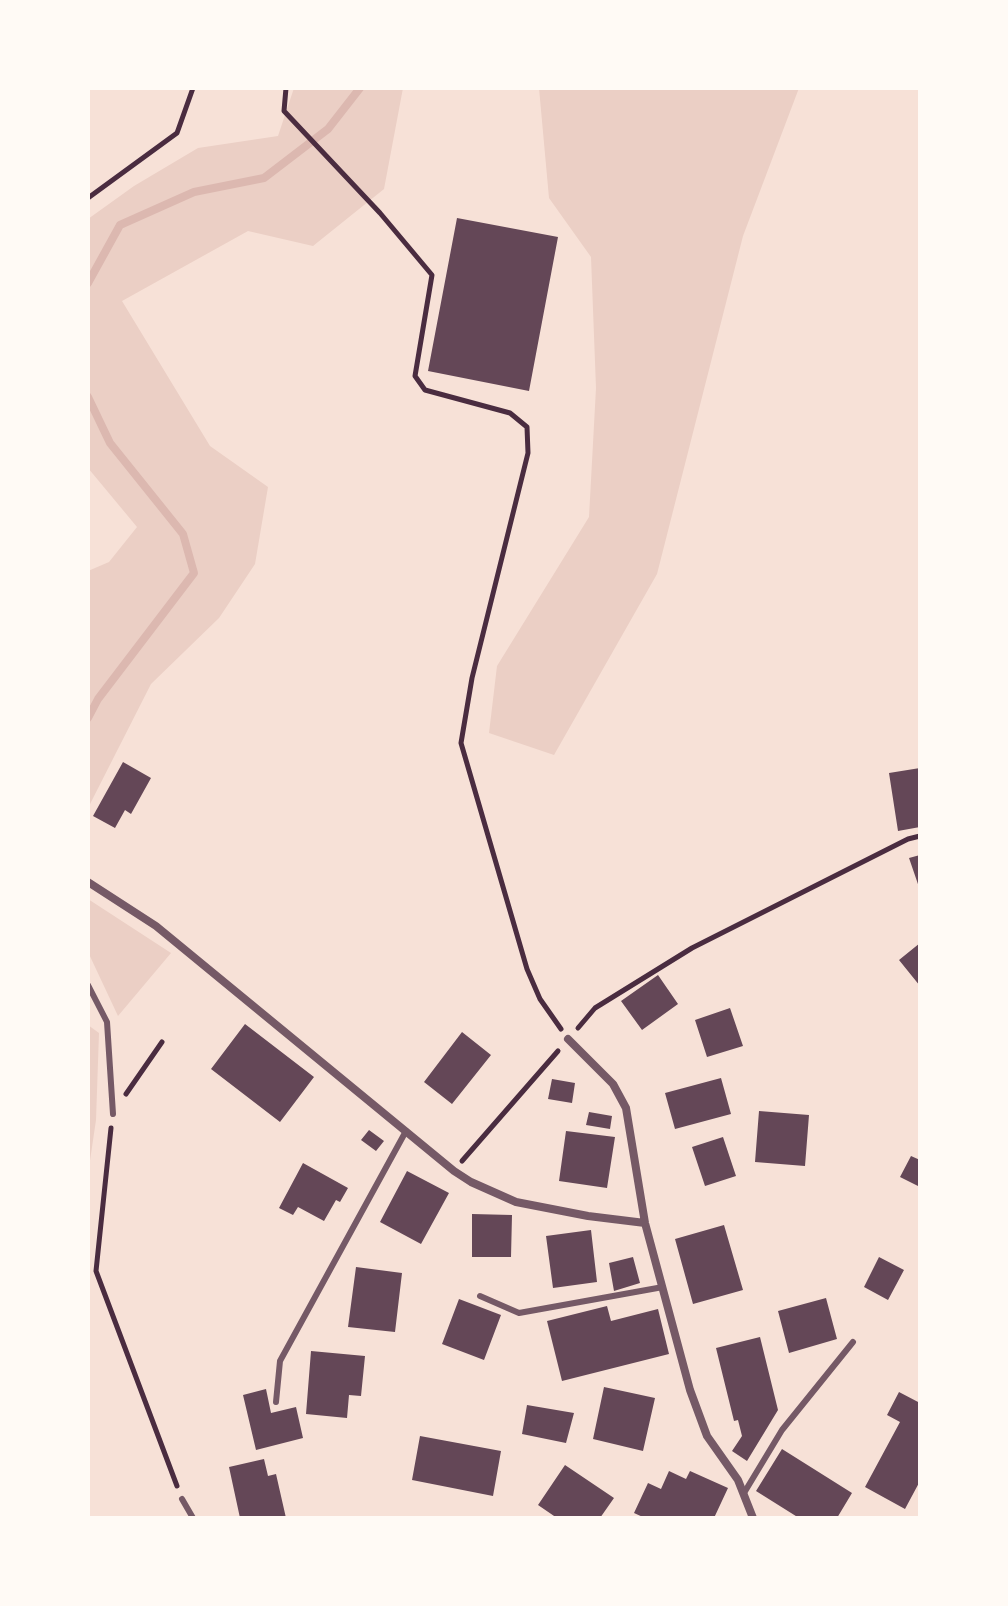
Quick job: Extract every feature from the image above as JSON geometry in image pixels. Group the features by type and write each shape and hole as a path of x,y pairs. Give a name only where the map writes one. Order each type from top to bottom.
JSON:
{"street":[{"path":"88,882 156,926 454,1171 483,1189 516,1202 645,1223"},
{"path":"568,1039 613,1084 626,1108 645,1223 690,1390 707,1436 738,1480 753,1518"}],"lane":[{"path":"88,985 107,1022 113,1114"},
{"path":"276,1402 280,1361 406,1130"},
{"path":"480,1296 519,1313 663,1287"},
{"path":"744,1493 782,1430 853,1342"},
{"path":"182,1499 193,1518"}],"path":[{"path":"88,198 177,133 193,88"},
{"path":"286,88 284,111 380,213 432,275 415,376 425,390 510,413 527,427 528,453 472,678 461,743 527,969 540,999 568,1039"},
{"path":"454,1171 595,1008 692,948 908,839 920,836"},
{"path":"162,1042 113,1114 96,1271 182,1499"}],"shaded area":[{"path":"294,88 403,88 384,189 313,246 248,231 122,301 210,446 268,487 255,564 219,618 151,684 88,808 88,571 109,562 137,527 88,468 88,219 134,186 198,148 278,136"},
{"path":"539,88 799,88 743,236 657,574 554,755 489,733 497,666 589,517 596,388 591,257 549,198"},
{"path":"88,899 171,953 118,1016 88,952"},
{"path":"88,1025 99,1033 96,1120 88,1174"}],"building":[{"path":"457,218 558,237 529,391 428,371"},
{"path":"123,762 151,778 131,814 125,810 115,828 93,816"},
{"path":"920,768 920,827 898,831 889,773"},
{"path":"920,855 920,890 909,858"},
{"path":"920,943 920,986 899,960"},
{"path":"658,975 678,1004 642,1030 621,1001"},
{"path":"730,1008 743,1046 707,1057 695,1020"},
{"path":"245,1024 314,1077 280,1122 211,1069"},
{"path":"462,1032 491,1055 452,1104 424,1082"},
{"path":"721,1078 731,1114 675,1129 665,1093"},
{"path":"552,1079 575,1083 572,1103 548,1099"},
{"path":"759,1111 809,1115 805,1166 755,1162"},
{"path":"589,1112 612,1116 610,1129 586,1125"},
{"path":"369,1130 384,1141 376,1151 361,1140"},
{"path":"566,1131 615,1137 607,1188 559,1181"},
{"path":"723,1137 736,1176 705,1186 692,1147"},
{"path":"911,1156 920,1160 920,1187 900,1177"},
{"path":"303,1163 348,1188 340,1202 336,1200 324,1221 298,1207 293,1215 279,1208"},
{"path":"407,1171 449,1193 421,1244 380,1222"},
{"path":"472,1214 512,1215 511,1257 472,1257"},
{"path":"724,1225 743,1290 693,1304 675,1239"},
{"path":"591,1230 597,1282 553,1288 546,1236"},
{"path":"633,1257 640,1283 614,1291 609,1263"},
{"path":"879,1257 904,1270 888,1300 864,1287"},
{"path":"356,1267 402,1273 395,1332 348,1327"},
{"path":"826,1298 837,1339 789,1353 778,1311"},
{"path":"459,1299 501,1315 484,1360 442,1344"},
{"path":"607,1306 611,1321 658,1309 669,1354 562,1381 547,1321"},
{"path":"760,1337 778,1410 747,1461 732,1451 742,1436 738,1420 734,1421 716,1348"},
{"path":"311,1351 365,1356 361,1396 349,1395 347,1418 306,1414"},
{"path":"604,1387 655,1398 643,1451 593,1439"},
{"path":"266,1389 271,1413 296,1407 303,1438 256,1450 243,1395"},
{"path":"899,1392 920,1403 920,1481 905,1509 865,1487 900,1422 887,1415"},
{"path":"527,1405 574,1413 566,1443 522,1434"},
{"path":"420,1436 501,1451 493,1496 412,1480"},
{"path":"782,1449 852,1493 837,1518 799,1518 756,1491"},
{"path":"264,1459 268,1476 276,1474 286,1518 240,1518 229,1467"},
{"path":"565,1465 614,1498 600,1518 557,1518 538,1505"},
{"path":"669,1471 686,1479 690,1471 728,1488 714,1518 645,1518 634,1513 648,1483 661,1489"}],"waterway":[{"path":"88,283 120,225 194,192 264,178 328,129 360,88"},
{"path":"88,397 110,443 183,534 194,573 98,699 88,718"}]}
